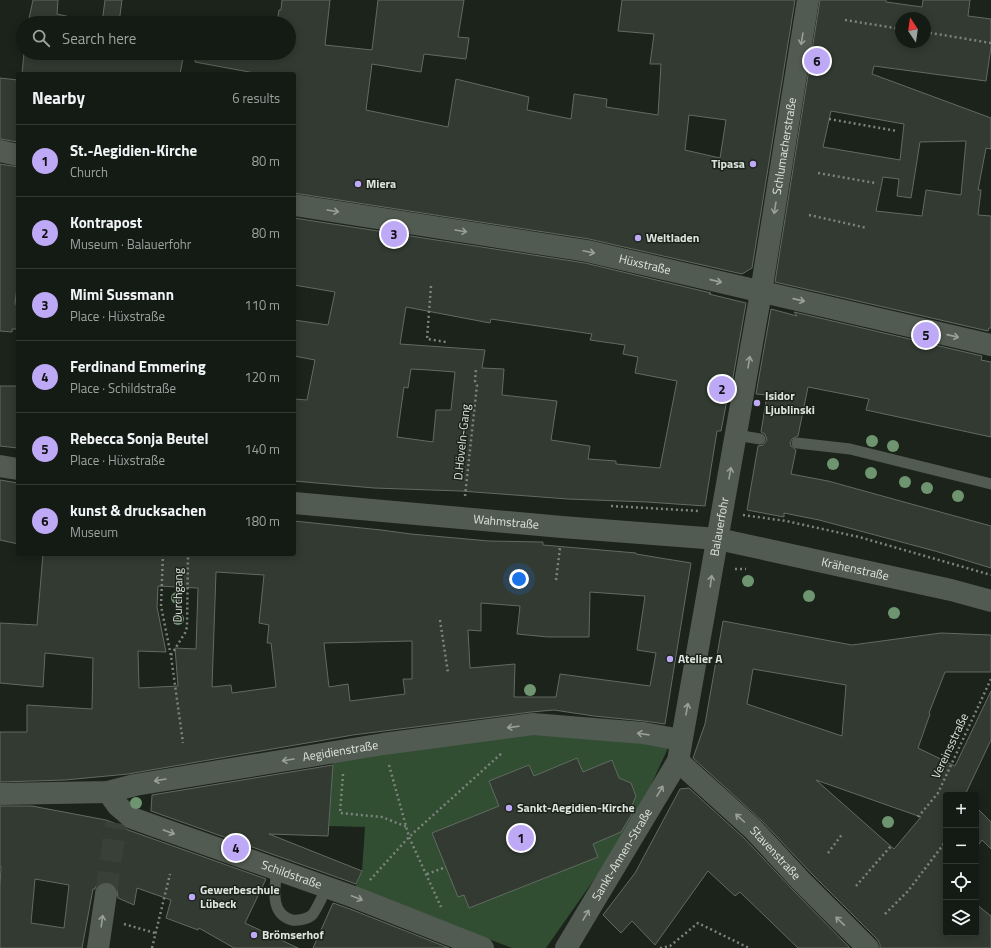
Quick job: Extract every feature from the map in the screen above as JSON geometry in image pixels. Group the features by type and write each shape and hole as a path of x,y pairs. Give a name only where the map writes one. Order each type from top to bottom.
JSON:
{"street":[{"name":"Schlumacherstraße","path":"762,292 808,0"},
{"path":"0,151 16,155"},
{"name":"Hüxstraße","path":"296,205 587,251 991,345"},
{"name":"Balauerfohr","path":"680,751 762,292"},
{"path":"0,466 16,469"},
{"name":"Wahmstraße","path":"296,503 562,527 718,539"},
{"name":"Krähenstraße","path":"718,539 951,590 991,601"},
{"name":"Aegidienstraße","path":"0,794 114,807 135,785 383,744 533,724 643,733 680,751"},
{"name":"Sankt-Annen-Straße","path":"566,948 680,751"},
{"name":"Stavenstraße","path":"680,751 802,882 868,948"},
{"name":"Schildstraße","path":"114,807 132,818 327,887 483,948"},
{"path":"98,948 106,894"}],"lane":[{"path":"736,435 760,439"},
{"path":"797,443 850,449 991,484"},
{"path":"277,869 274,894 276,908 285,918 297,921 312,915 327,887"}],"path":[{"path":"845,20 895,28"},
{"path":"931,33 991,43"},
{"path":"829,119 897,131"},
{"path":"818,173 875,183"},
{"path":"809,215 867,228"},
{"path":"431,286 427,339 446,342"},
{"name":"D.Höveln-Gang","path":"463,518 477,385 475,381 476,369"},
{"path":"723,512 786,521 859,538 991,575"},
{"name":"Durchgang","path":"163,556 161,606 171,656 183,743"},
{"name":"Durchgang","path":"171,656 187,627 188,556"},
{"path":"556,580 558,561"},
{"path":"440,620 448,673"},
{"name":"Vereinsstraße","path":"918,817 938,793 991,679"},
{"path":"383,744 409,837 456,938"},
{"path":"344,751 340,814 382,817 407,828"},
{"path":"354,897 409,837 504,751"},
{"path":"828,853 843,833"},
{"path":"885,914 908,891 943,845"},
{"path":"856,886 891,846"},
{"path":"427,874 446,867"},
{"path":"152,948 170,874"},
{"path":"103,917 155,933"},
{"path":"660,948 670,946 698,923 749,948"}],"green space":[{"path":"542,734 669,746 633,824 546,948 512,948 355,888 362,871 365,827 329,826 333,763 394,751 485,739"}],"building":[{"path":"33,0 58,0 57,14 66,16 30,16"},
{"path":"105,0 122,0 120,16 103,16"},
{"path":"282,0 330,0 325,45 372,50 378,0 464,0 458,37 469,38 466,59 424,54 421,72 372,64 366,110 448,127 456,79 529,97 527,110 571,119 574,94 607,99 606,107 658,115 661,64 650,64 654,34 618,31 622,0 795,0 752,268 742,274 589,239 296,193 296,72 249,72 195,62 195,60 296,60 296,16 278,16 279,10 281,10","holes":["689,115 726,120 720,158 685,150"]},
{"path":"820,0 886,0 886,2 922,7 923,0 970,0 968,16 991,19 991,47 986,81 874,66 872,74 991,118 991,149 986,148 978,190 981,190 978,215 991,216 991,328 989,328 988,331 775,282","holes":["831,111 904,124 900,160 823,147","966,141 961,195 926,190 922,216 876,211 883,177 899,179 897,196 911,198 920,142"]},
{"path":"23,60 183,60 180,72 22,72"},
{"path":"0,78 16,80 16,142 0,139"},
{"path":"0,164 16,167 16,329 12,329 12,332 0,331"},
{"path":"296,218 585,263 711,293 709,294 746,303 731,389 729,389 721,431 717,431 705,506 568,499 461,491 374,488 296,481 296,399 307,400 315,360 296,356 296,320 328,325 335,292 296,285","holes":["406,307 490,323 491,319 592,334 590,340 625,345 623,354 638,357 635,373 677,381 660,468 616,464 616,461 588,459 590,446 551,440 557,401 502,395 504,369 482,368 485,350 400,344","411,369 455,372 451,410 436,410 433,442 397,437 404,387 408,388"]},
{"path":"771,309 797,316 794,312 982,356 981,360 991,362 991,437 866,410 869,399 808,387 798,436 792,439 790,443 796,450 791,474 828,481 991,526 991,568 935,551 819,520 784,513 784,517 747,510 758,446 763,445 767,440 765,434 761,432 767,395 756,394"},
{"path":"0,386 16,386 16,448 0,446"},
{"path":"0,480 16,483 16,544 0,540"},
{"path":"296,521 489,541 543,542 543,545 636,553 691,563 665,724 554,710 531,712 353,735 128,774 65,780 0,782 0,732 27,732 27,705 92,709 93,658 45,653 43,687 0,683 0,623 37,625 43,556 296,556","holes":["216,572 264,575 259,623 269,625 267,643 271,643 276,687 232,693 231,685 212,687","158,586 198,588 196,649 175,648 178,686 139,688 138,651 166,652 157,607","590,592 645,596 637,650 656,653 650,686 560,674 556,697 514,697 515,664 470,668 468,630 481,631 481,603 520,606 517,634 548,637 589,637","412,641 412,679 403,679 405,694 350,701 348,684 329,687 324,643"]},
{"path":"723,621 852,645 941,633 991,635 991,672 945,672 929,713 930,714 918,748 955,766 991,691 991,740 966,792 943,792 943,936 979,936 979,906 991,916 991,948 880,948 880,944 877,939 811,873 762,821 693,758 705,724","holes":["753,669 846,685 842,736 747,704","816,780 921,817 894,849"]},
{"path":"577,758 583,772 612,760 619,778 631,783 636,796 631,808 632,814 621,832 593,844 598,857 469,908 464,895 458,897 432,833 499,806 489,781 529,765 534,776"},
{"path":"333,765 328,836 269,834 362,871 356,884 151,811 152,795"},
{"path":"689,788 744,838 850,948 798,948 740,892 735,896 708,871 655,945 632,921 621,933 603,915 635,873 680,789"},
{"path":"0,806 32,806 106,820 128,830 266,879 245,923 298,948 234,948 199,928 198,930 166,918 171,900 137,888 134,905 118,898 117,889 113,884 107,882 101,883 93,889 82,948 0,948","holes":["35,879 69,885 64,928 31,923"]},
{"path":"979,810 991,822 991,849 982,840 979,844"},
{"path":"333,903 350,909 449,948 313,948"}],"tunnel":[{"path":"106,894 116,823"}],"place":[{"name":"kunst & drucksachen","path":"817,61"},
{"name":"Tipasa","path":"753,164"},
{"name":"Miera","path":"358,184"},
{"name":"Mimi Sussmann","path":"394,234"},
{"name":"Weltladen","path":"638,238"},
{"name":"Rebecca Sonja Beutel","path":"926,335"},
{"name":"Kontrapost","path":"722,389"},
{"name":"Isidor Ljublinski","path":"757,403"},
{"name":"Atelier A","path":"670,659"},
{"name":"Sankt-Aegidien-Kirche","path":"509,808"},
{"name":"St.-Aegidien-Kirche","path":"521,838"},
{"name":"Ferdinand Emmering","path":"236,848"},
{"name":"Gewerbeschule Lübeck","path":"192,897"},
{"name":"Brömserhof","path":"254,935"}]}
